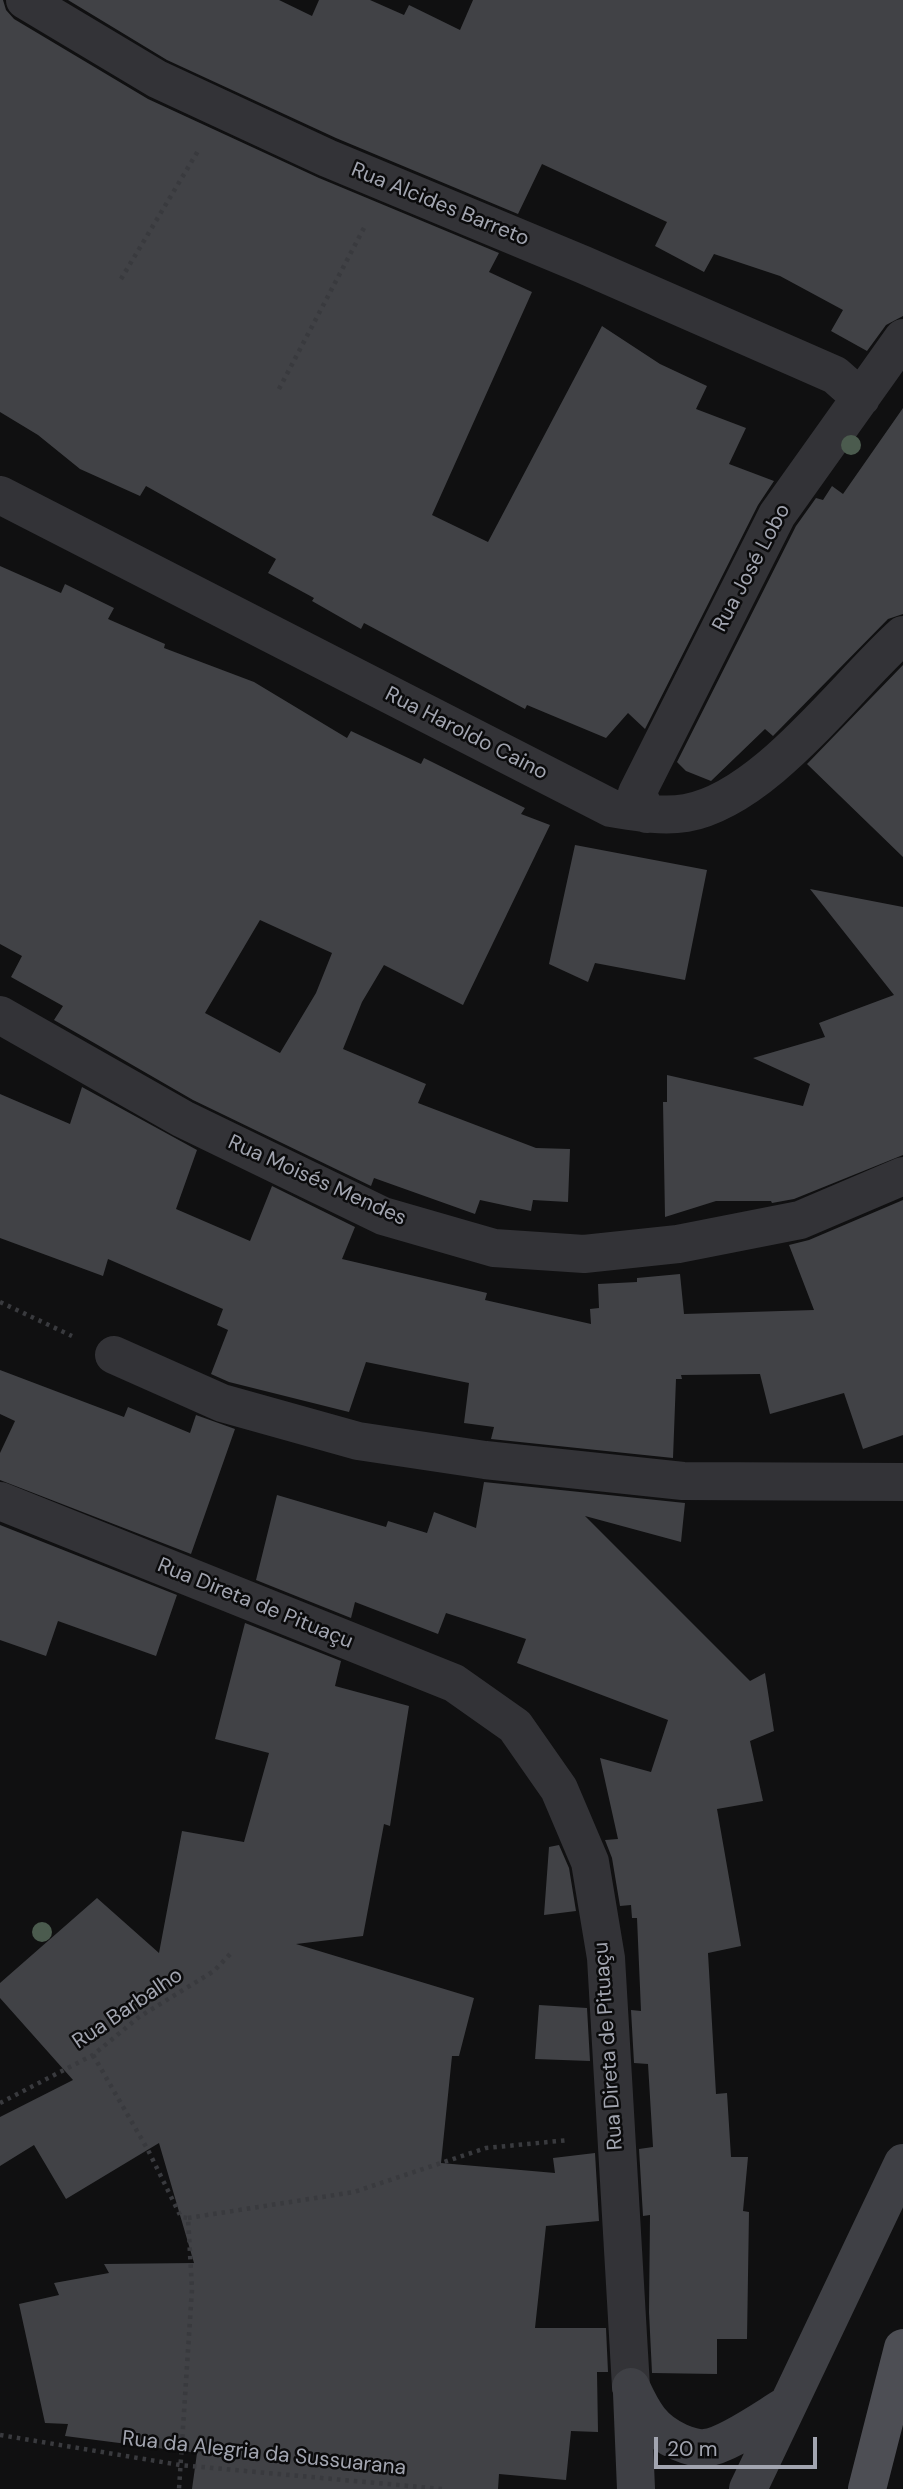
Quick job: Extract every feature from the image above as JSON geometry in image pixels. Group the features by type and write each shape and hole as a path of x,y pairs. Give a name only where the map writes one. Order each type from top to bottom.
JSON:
{"main road":[{"path":"867,2489 903,2348"}],"street":[{"name":"Rua Alcides Barreto","path":"24,0 157,79 222,110 380,181 584,265 824,371 835,376 861,398"},
{"name":"Rua José Lobo","path":"648,814 637,793 691,682 733,606 776,515 903,338"},
{"name":"Rua Haroldo Caino","path":"0,495 611,808 648,814 687,813 742,790 783,756 903,635"},
{"name":"Rua Moisés Mendes","path":"0,1015 183,1119 383,1216 494,1248 584,1254 678,1244 800,1220 903,1176"},
{"path":"114,1355 222,1403 358,1441 485,1460 683,1481 903,1482"},
{"name":"Rua Direta de Pituaçu","path":"0,1500 454,1683 514,1726 559,1789 590,1862 606,1958 636,2489"},
{"path":"748,2489 903,2163"},
{"path":"631,2387 646,2419 663,2435 705,2448 741,2433 787,2405"}],"path":[{"path":"121,279 222,110"},
{"path":"279,389 367,223 380,181"},
{"path":"0,1302 114,1355"},
{"name":"Rua Barbalho","path":"0,2103 93,2055 139,2017 214,1971 231,1953"},
{"path":"93,2055 149,2150 181,2217 354,2192 486,2148 615,2136"},
{"path":"179,2489 192,2290 188,2218"},
{"name":"Rua da Alegria da Sussuarana","path":"0,2435 180,2465 442,2489"}],"building":[{"path":"0,0 3,0 6,10 14,19 148,99 319,178 499,253 489,272 532,292 432,515 488,542 602,326 660,364 707,386 696,409 746,428 729,464 774,481 758,505 645,729 628,713 606,738 527,705 525,709 364,623 361,629 312,601 314,598 268,573 276,559 146,486 140,496 80,469 38,435 0,412"},
{"path":"68,0 279,0 312,16 319,0 370,0 404,15 409,5 460,30 473,0 903,0 903,316 886,325 867,351 831,331 843,310 780,276 714,254 704,272 655,246 667,222 542,164 518,214 336,138 167,60"},
{"path":"903,408 903,614 888,619 773,736 765,729 711,781 686,771 677,762 796,526 816,498 823,500 832,486 843,494"},
{"path":"0,566 61,593 65,584 114,608 108,619 165,644 164,648 254,682 347,738 351,731 421,764 424,758 525,808 521,814 550,825 463,1005 384,965 362,1002 343,1049 426,1084 418,1103 536,1148 570,1149 568,1202 533,1200 531,1211 480,1200 475,1214 374,1178 371,1186 193,1100 54,1020 63,1006 11,977 22,956 0,944","holes":["260,920 332,953 316,993 280,1053 205,1013"]},
{"path":"903,665 903,857 807,764"},
{"path":"575,845 707,870 685,980 595,963 588,982 549,964"},
{"path":"810,889 903,907 903,1155 794,1199 772,1203 716,1201 665,1217 663,1102 667,1102 667,1075 803,1106 810,1084 753,1058 825,1037 819,1023 894,995"},
{"path":"82,1087 197,1150 176,1209 250,1241 272,1186 355,1227 342,1259 487,1293 485,1300 591,1324 590,1309 599,1308 598,1284 637,1282 637,1278 680,1274 684,1314 814,1310 789,1245 809,1240 903,1200 903,1435 863,1449 844,1393 770,1414 760,1374 681,1375 682,1379 676,1379 673,1458 491,1439 494,1427 464,1423 469,1383 366,1362 349,1412 229,1382 211,1374 228,1330 217,1325 223,1309 108,1259 103,1276 0,1238 0,1094 70,1124"},
{"path":"0,1370 124,1417 128,1407 190,1433 196,1415 235,1429 191,1554 0,1480 0,1453 15,1421 0,1414"},
{"path":"484,1482 685,1503 681,1542 585,1516 750,1681 765,1673 774,1731 750,1741 763,1801 717,1809 741,1946 708,1953 716,2094 727,2093 731,2157 748,2157 743,2211 749,2212 747,2339 717,2339 717,2374 652,2373 649,2312 650,2215 643,2216 639,2149 653,2147 648,2064 634,2063 631,2010 641,2011 637,1918 632,1918 631,1905 620,1906 612,1858 605,1840 618,1839 600,1758 651,1772 668,1720 517,1663 526,1639 446,1613 438,1634 355,1602 351,1618 256,1580 277,1495 386,1527 388,1521 427,1533 434,1512 476,1528"},
{"path":"0,1525 177,1595 156,1656 58,1621 46,1656 0,1640"},
{"path":"245,1623 341,1661 335,1686 409,1706 390,1826 384,1824 363,1936 296,1944 474,1998 459,2056 452,2056 441,2163 555,2173 553,2158 595,2153 599,2221 546,2226 535,2328 606,2328 608,2372 597,2372 598,2432 571,2431 566,2480 499,2474 498,2489 192,2489 197,2453 65,2436 68,2424 45,2423 19,2304 59,2295 54,2283 109,2273 104,2264 194,2263 159,2143 66,2199 34,2145 0,2166 0,2117 73,2080 0,1998 0,1983 97,1898 159,1953 182,1831 244,1842 269,1753 215,1739"},
{"path":"559,1845 569,1868 576,1911 544,1915 549,1847"},
{"path":"539,2005 587,2008 590,2061 535,2059"}]}
